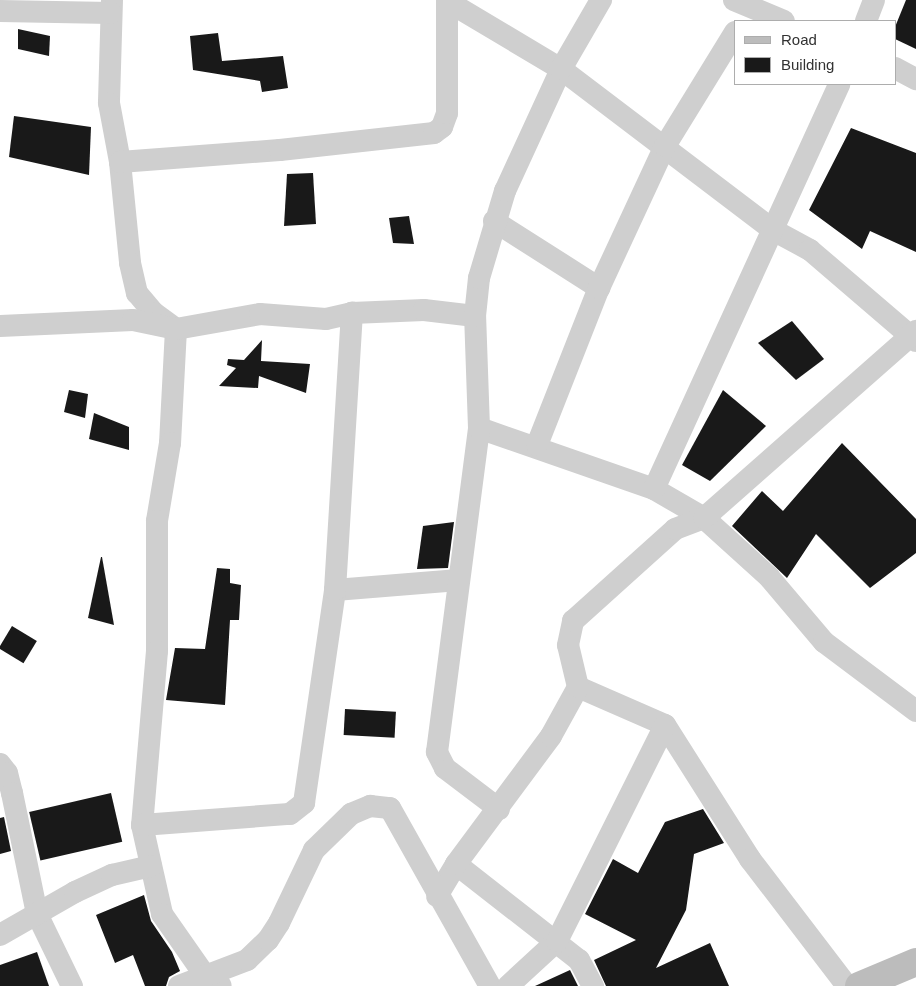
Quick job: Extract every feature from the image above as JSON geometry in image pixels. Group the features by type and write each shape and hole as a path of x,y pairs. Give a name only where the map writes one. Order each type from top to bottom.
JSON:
{"street":[{"path":"437,896 456,864 499,809 551,736 578,687 568,645 573,621 675,529 704,518 914,336 810,250 773,230 665,146 561,69 448,0"},
{"path":"120,162 308,148 434,133 442,127 448,113 448,0"},
{"path":"499,809 445,768 438,752 479,428 475,316 479,278 494,221 561,69 601,0"},
{"path":"866,20 874,0"},
{"path":"0,11 112,6 109,103 120,162 130,263 137,293 154,313 176,329"},
{"path":"742,10 780,20"},
{"path":"537,446 599,288 665,146 734,34"},
{"path":"896,69 916,79"},
{"path":"654,489 839,85"},
{"path":"494,221 599,288"},
{"path":"0,326 134,320 176,329 260,314 326,319 352,312 424,310 475,316"},
{"path":"142,824 290,814 304,803 335,590 352,312"},
{"path":"176,329 170,443 157,521 157,651 142,824 162,914 213,982"},
{"path":"479,428 537,446 654,489 704,518 769,577 824,642 916,712"},
{"path":"335,590 459,580"},
{"path":"578,687 665,725 750,859 847,986"},
{"path":"508,986 557,941 665,725"},
{"path":"0,764 7,773 12,793 37,914 72,986"},
{"path":"179,986 213,982 247,960 268,940 307,859 351,814 370,806 390,808 437,896 490,986"},
{"path":"456,864 580,960 593,986"},
{"path":"0,934 112,875 151,866"},
{"path":"860,986 916,962"}],"building":[{"path":"906,0 916,0 916,49 896,39 896,25"},
{"path":"18,29 50,36 49,56 18,49"},
{"path":"218,33 222,61 283,56 288,88 262,92 260,81 193,70 190,36"},
{"path":"14,116 91,127 89,175 9,157"},
{"path":"851,128 916,153 916,252 870,231 862,249 809,210"},
{"path":"313,173 316,224 284,226 287,174"},
{"path":"409,216 414,244 393,243 389,218"},
{"path":"792,321 824,359 796,380 758,343"},
{"path":"262,340 261,361 310,364 306,393 259,376 258,388 219,386 236,368 227,365 228,359 244,360"},
{"path":"69,390 88,394 85,418 64,412"},
{"path":"723,390 766,426 710,481 682,465"},
{"path":"94,413 129,427 129,450 89,439"},
{"path":"842,443 916,519 916,553 870,588 816,534 787,578 732,526 762,491 783,511"},
{"path":"454,522 448,568 417,569 423,526"},
{"path":"102,557 114,625 88,618"},
{"path":"217,568 230,569 230,583 241,585 239,620 230,620 225,705 166,700 175,648 205,649"},
{"path":"12,626 37,641 23,663 0,649"},
{"path":"345,709 396,712 395,738 344,735"},
{"path":"111,793 122,842 40,861 29,812"},
{"path":"703,809 724,843 694,854 686,910 656,968 710,943 729,986 606,986 594,960 636,940 585,914 613,859 638,873 665,822"},
{"path":"4,817 11,851 0,854 0,818"},
{"path":"144,895 151,921 172,952 180,971 169,977 166,986 145,986 133,955 115,963 96,915"},
{"path":"37,952 49,986 0,986 0,965"},
{"path":"570,970 578,986 535,986"}]}
